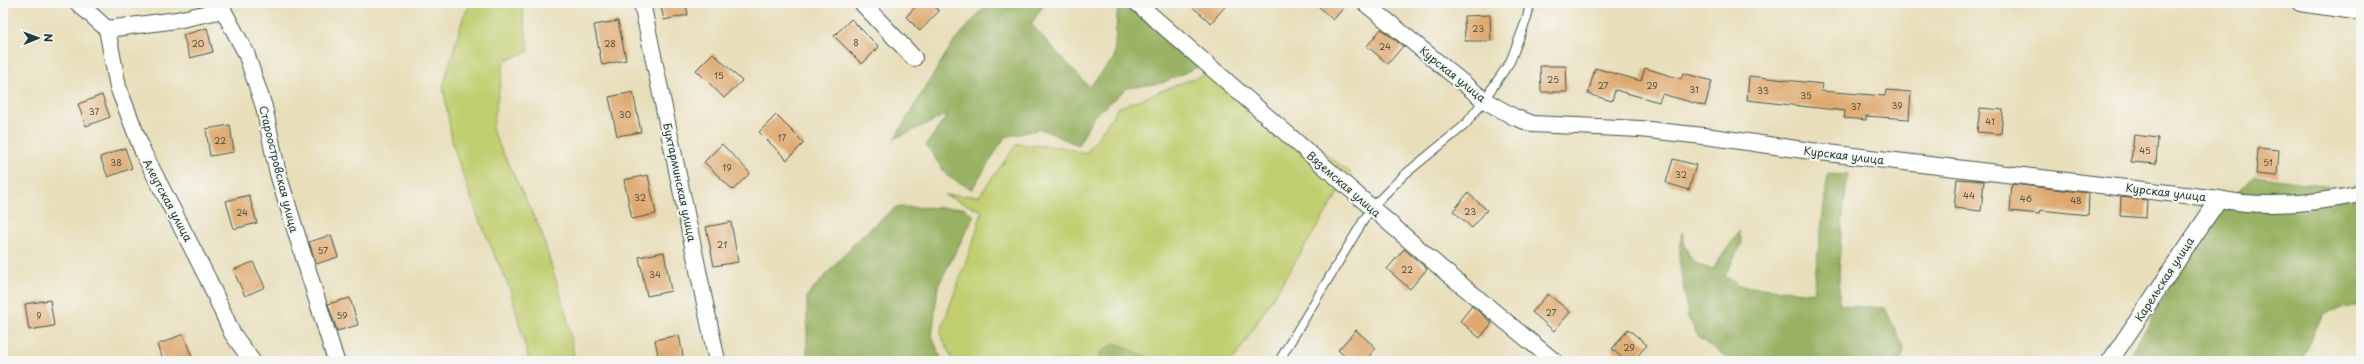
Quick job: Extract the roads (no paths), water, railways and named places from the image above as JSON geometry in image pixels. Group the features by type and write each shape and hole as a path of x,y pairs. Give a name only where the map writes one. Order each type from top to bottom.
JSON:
{"street":[{"path":"78,3 108,29 177,20 223,6"},
{"name":"Бухтарминская улица","path":"642,3 717,361"},
{"path":"862,3 914,58"},
{"name":"Вяземская улица","path":"1136,3 1371,208 1554,361"},
{"name":"Курская улица","path":"1365,3 1484,100 1514,117 1533,124 1640,129 2219,199 2239,203 2272,204 2339,198 2361,194"},
{"path":"2300,3 2361,12"},
{"name":"Староостровская улица","path":"223,6 246,53 264,107 278,174 336,361"},
{"name":"Алеутская улица","path":"108,29 118,87 143,152 208,279 232,334 252,361"},
{"name":"Карельская улица","path":"2110,361 2219,199"}],"lane":[{"path":"1279,361 1371,208 1404,175 1465,126 1484,100 1510,62 1527,18 1530,3"}]}
